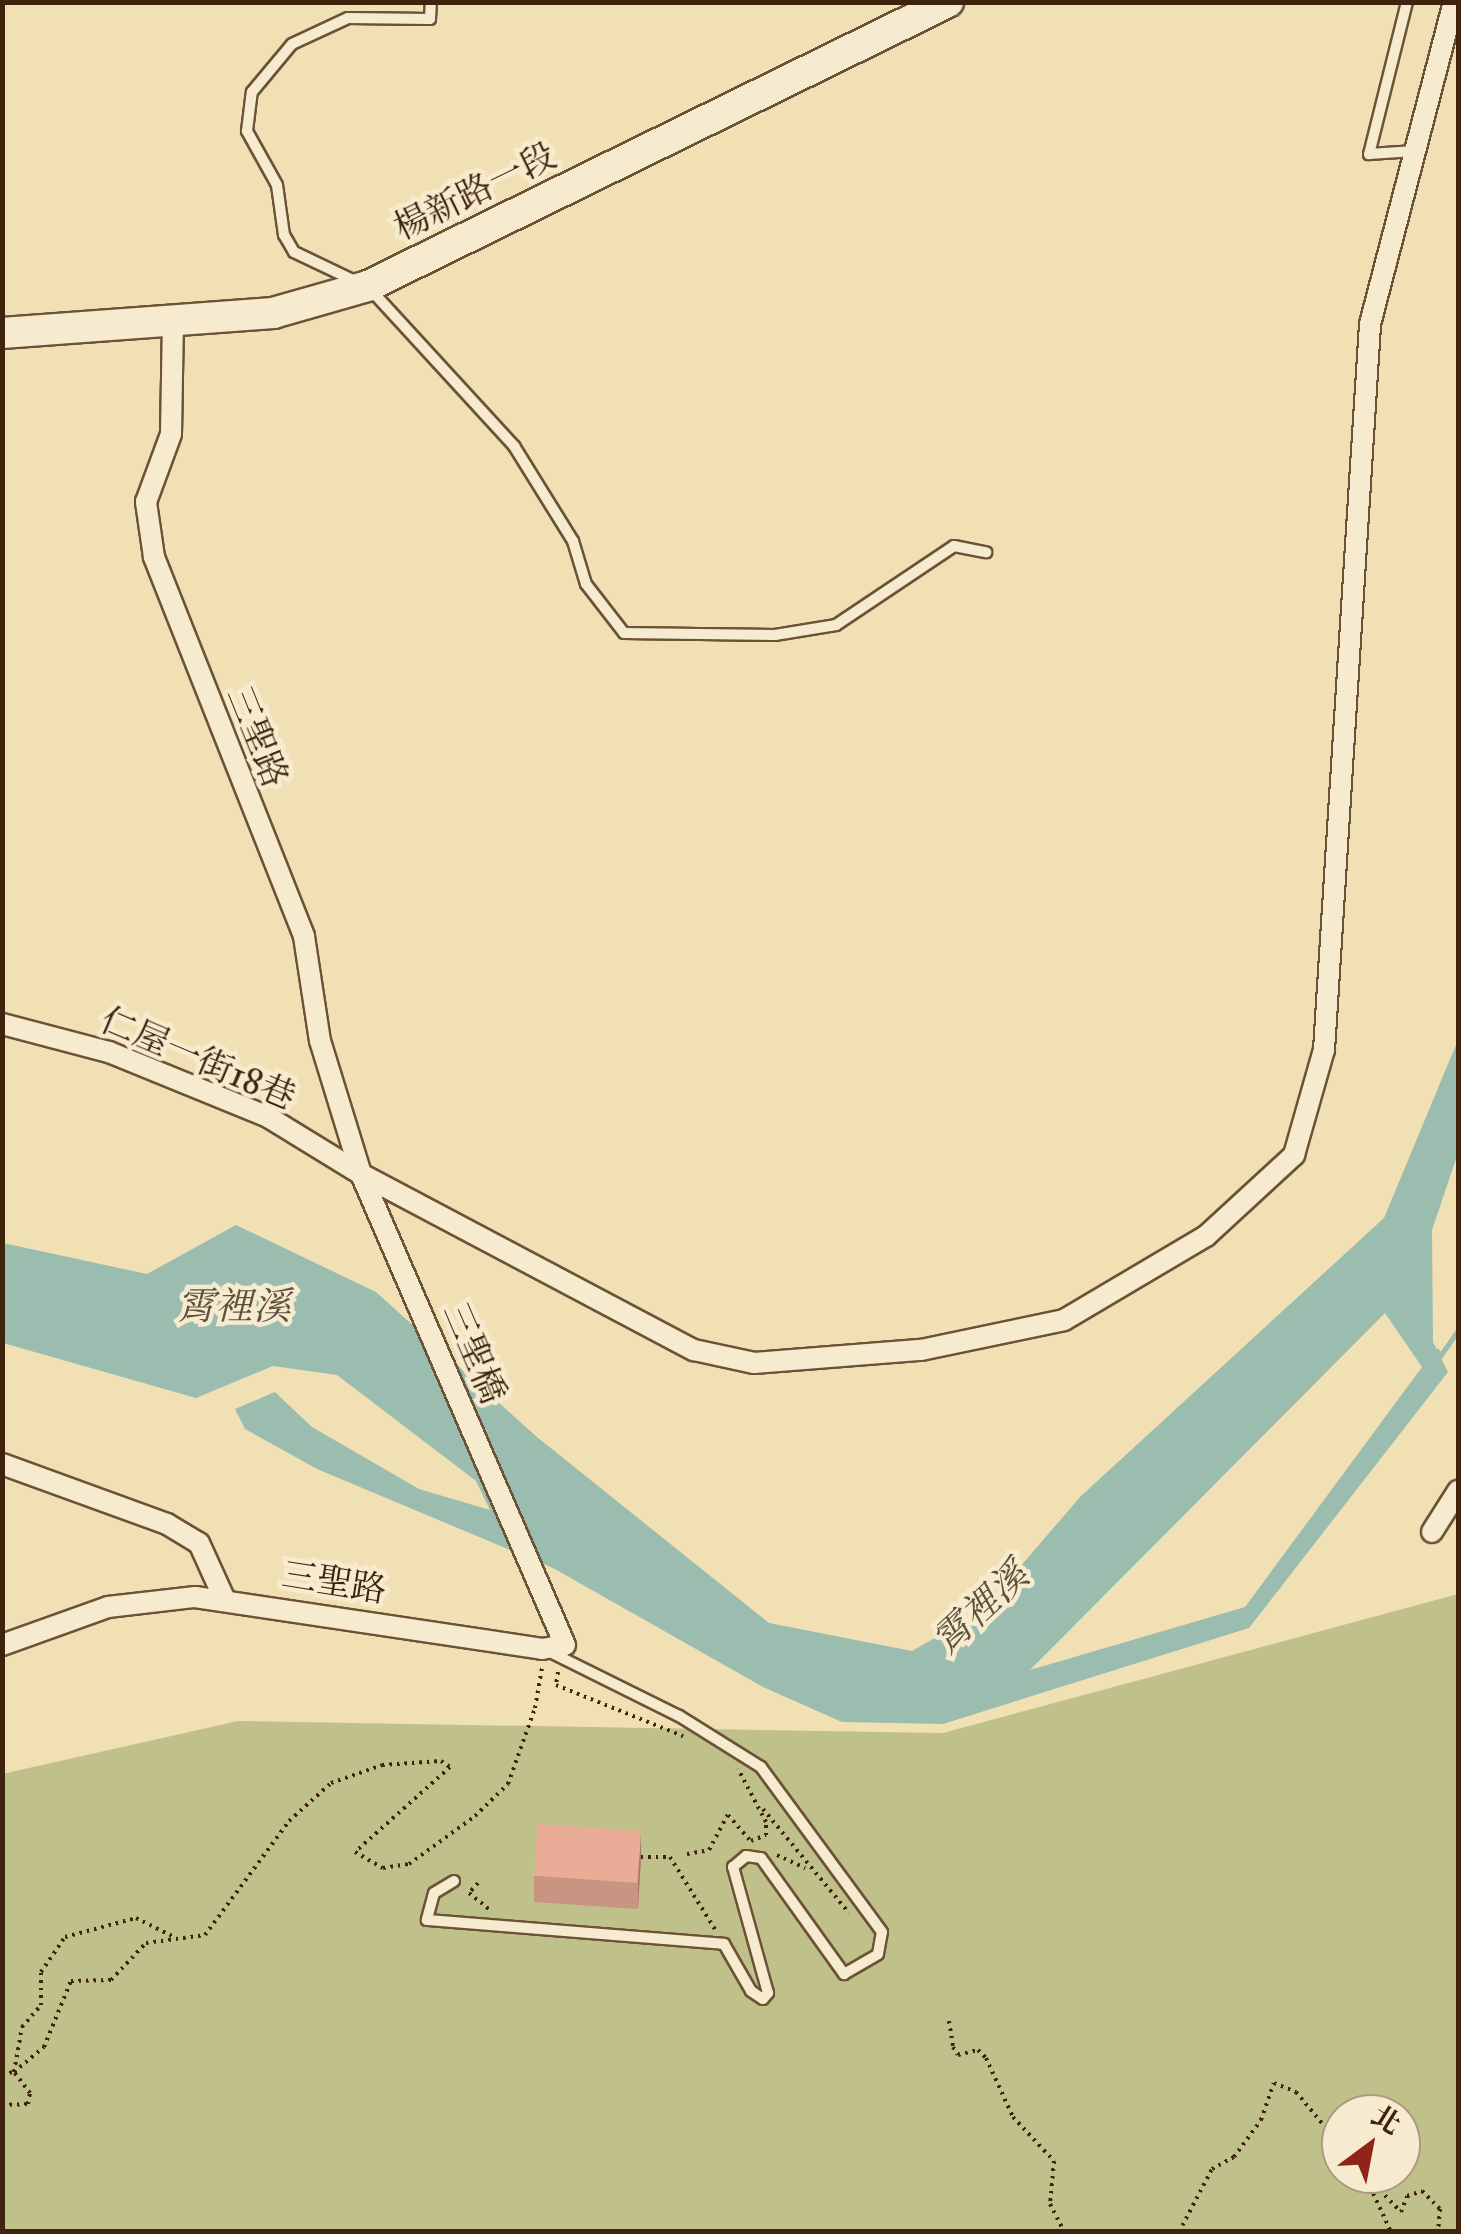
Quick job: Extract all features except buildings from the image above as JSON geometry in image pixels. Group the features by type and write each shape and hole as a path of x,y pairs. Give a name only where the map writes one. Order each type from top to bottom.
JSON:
{"main road":[{"name":"楊新路一段","path":"2,333 273,313 368,286 948,2"}],"street":[{"name":"仁屋一街18巷","path":"2,1024 109,1052 268,1118 361,1174 694,1350 754,1364 921,1350 1064,1320 1206,1236 1294,1155 1324,1050 1370,324 1454,2"},
{"name":"三聖路","path":"172,320 171,434 146,502 154,558 304,936 320,1041 361,1174"},
{"name":"三聖橋","path":"361,1174 565,1645 554,1656"},
{"path":"2,1464 167,1524 199,1542 224,1598"},
{"path":"1432,1532 1458,1491"},
{"name":"三聖路","path":"2,1645 150,1598 224,1598 554,1656"}],"lane":[{"path":"431,2 430,19 348,18 292,44 252,92 247,131 277,185 284,235 294,252 368,286 514,446 572,540 586,584 624,633 775,635 836,625 954,546 986,552"},
{"path":"1407,2 1368,154 1416,151"},
{"path":"454,1881 434,1894 427,1920 724,1944 763,1999 768,1993 732,1867 746,1856 762,1858 800,1904 844,1974 878,1954 882,1932 761,1767 680,1716 554,1656"}],"path":[{"path":"2,2074 14,2072 44,2047 71,1981 110,1980 146,1943 205,1935 289,1821 331,1783 382,1765 440,1761 450,1767 356,1852 383,1868 409,1864 475,1816 508,1784 546,1655 554,1656 556,1685 699,1744"},
{"path":"541,1670 557,1676"},
{"path":"725,1758 835,1902 882,1932"},
{"path":"751,1842 766,1836 757,1801"},
{"path":"687,1854 709,1850 728,1815 751,1842 809,1870"},
{"path":"642,1857 670,1857 724,1944"},
{"path":"478,1883 469,1892 512,1928"},
{"path":"2,2105 28,2104 30,2094 14,2072 22,2027 41,2006 42,1972 66,1937 136,1918 176,1938"},
{"path":"949,2021 952,2047 958,2055 978,2050 986,2058 1013,2117 1054,2161 1050,2204 1064,2232"},
{"path":"1178,2232 1212,2170 1234,2158 1261,2120 1274,2083 1296,2092 1321,2122"},
{"path":"1421,2192 1440,2209 1438,2232"},
{"path":"1374,2194 1391,2232"},
{"path":"1383,2194 1401,2212 1408,2196 1415,2194"}],"green space":[{"path":"1458,1594 1458,2231 3,2231 2,1774 238,1721 943,1733"}],"water":[{"name":"霄裡溪","path":"1458,1040 1458,1153 1432,1230 1433,1342 1448,1372 1249,1628 943,1724 842,1722 763,1687 553,1568 317,1469 245,1429 235,1409 275,1392 312,1427 419,1489 490,1510 476,1481 337,1375 273,1366 196,1398 3,1343 3,1243 147,1274 236,1225 376,1292 537,1437 769,1623 912,1651 982,1611 1081,1496 1384,1218","holes":["1385,1313 1422,1367 1245,1607 1030,1670"]}],"waterway":[{"path":"1437,1351 1440,1356 1458,1330"}]}
